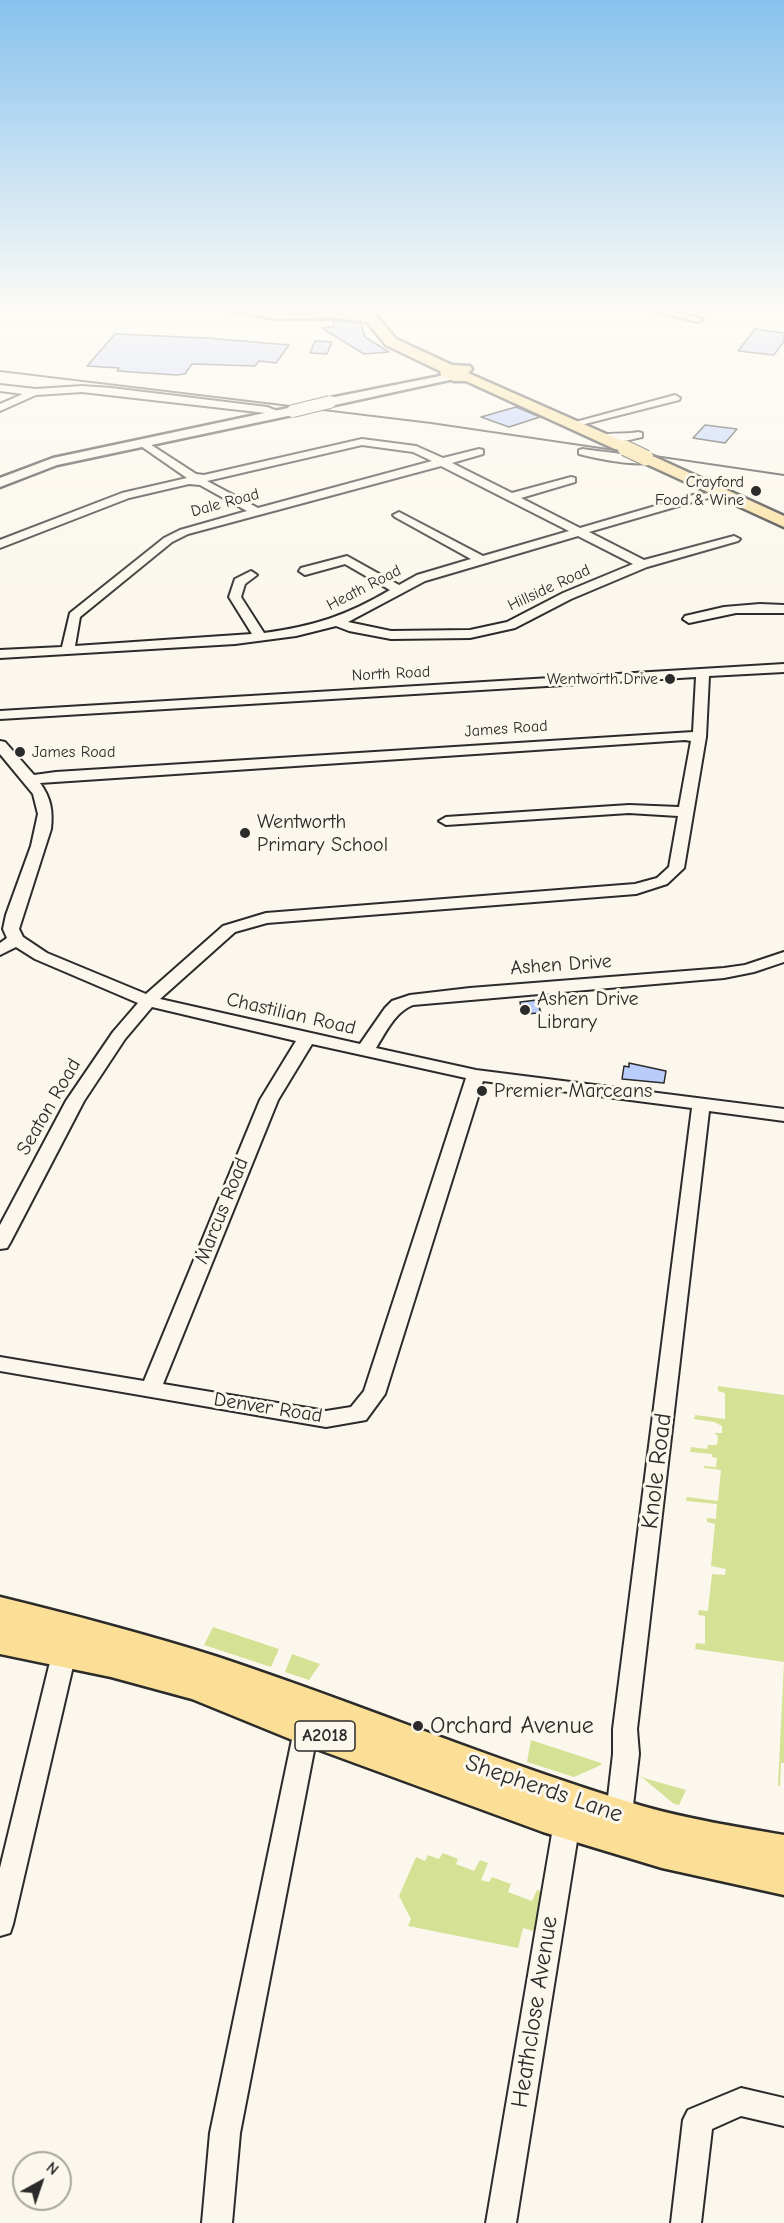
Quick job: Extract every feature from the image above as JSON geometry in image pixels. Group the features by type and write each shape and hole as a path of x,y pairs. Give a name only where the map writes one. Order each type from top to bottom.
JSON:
{"main road":[{"path":"543,411 626,448 709,493 784,522"},
{"name":"Shepherds Lane","path":"0,1611 146,1671 220,1693 306,1730 569,1812 617,1826 689,1835 784,1853"},
{"name":"Shepherds Lane","path":"0,1639 69,1641 217,1672 569,1812"},
{"name":"Shepherds Lane","path":"617,1826 657,1850 784,1877"}],"street":[{"path":"272,411 287,413"},
{"path":"0,483 53,462 296,411"},
{"path":"573,424 625,411"},
{"path":"142,442 197,479 256,512"},
{"path":"0,544 126,495 362,442 416,449 643,564"},
{"name":"Dale Road","path":"68,651 75,616 168,540 184,532 479,452"},
{"path":"583,452 631,460 648,459"},
{"path":"511,496 571,480"},
{"name":"Heath Road","path":"0,654 260,637 303,631 355,615 397,589 421,578 709,493"},
{"path":"399,515 481,560"},
{"name":"Hillside Road","path":"338,622 349,627 391,636 470,634 511,625 549,605 643,564 734,539"},
{"path":"305,571 347,560 397,589"},
{"path":"251,575 239,582 236,597 260,637"},
{"path":"689,619 708,613 744,608 784,609"},
{"name":"North Road","path":"0,715 784,668"},
{"path":"148,1001 229,928 266,918 636,889 662,881 676,868 699,737 704,680 701,673"},
{"name":"James Road","path":"29,780 102,773 685,736 699,737"},
{"path":"0,745 43,798 45,810 32,870 11,924 12,934 16,940 0,950"},
{"path":"446,821 630,809 686,812"},
{"name":"Chastilian Road","path":"16,940 41,956 148,1001 306,1040 476,1075 784,1115"},
{"name":"Ashen Drive","path":"364,1052 391,1012 398,1005 410,1000 470,993 724,973 748,969 784,957"},
{"name":"Seaton Road","path":"0,1243 82,1089 118,1036 148,1001"},
{"name":"Marcus Road","path":"151,1388 269,1100 306,1040"},
{"name":"Denver Road","path":"0,1364 326,1419 358,1414 374,1394 476,1075"},
{"name":"Knole Road","path":"617,1826 626,1754 625,1729 701,1105"},
{"path":"0,1924 69,1641"},
{"path":"217,2223 225,2133 306,1730"},
{"name":"Heathclose Avenue","path":"501,2223 569,1812"},
{"path":"686,2223 698,2120 741,2102 784,2112"}],"green space":[{"path":"718,1386 784,1395 784,1662 695,1649 696,1643 705,1644 705,1616 698,1615 699,1610 708,1611 712,1574 725,1575 726,1569 711,1566 715,1524 707,1522 707,1518 716,1519 717,1504 686,1501 687,1497 718,1501 721,1470 704,1468 704,1466 716,1467 717,1458 712,1457 712,1454 690,1452 691,1447 707,1449 708,1445 717,1445 718,1436 714,1433 722,1433 722,1426 714,1422 694,1419 695,1415 725,1419 725,1393 718,1391"},
{"path":"213,1627 279,1649 271,1667 204,1645"},
{"path":"292,1654 320,1664 309,1680 285,1672"},
{"path":"784,1662 784,1763 781,1763 780,1786 778,1786"},
{"path":"531,1740 601,1763 601,1765 574,1777 527,1762"},
{"path":"639,1775 686,1790 679,1805 674,1804"},
{"path":"443,1853 458,1859 456,1864 474,1871 480,1860 488,1863 481,1880 489,1882 492,1877 511,1884 508,1892 532,1901 537,1890 545,1892 537,1932 523,1928 518,1948 408,1926 411,1919 399,1896 416,1857 425,1861 428,1855 439,1859"}],"building":[{"path":"503,411 525,411 540,417 509,427 481,417"},
{"path":"705,425 737,429 725,443 693,438"},
{"name":"Ashen Drive Library","path":"537,1000 541,1013 522,1014 520,1002"},
{"path":"629,1063 666,1071 664,1083 622,1079 624,1066 629,1067"}],"railway":[{"path":"329,411 431,423 784,475"}],"place":[{"name":"Crayford Food & Wine","path":"756,491"},
{"name":"Wentworth Drive","path":"670,679"},
{"name":"James Road","path":"20,752"},
{"name":"Wentworth Primary School","path":"245,833"},
{"name":"Ashen Drive Library","path":"525,1010"},
{"name":"Premier Marceans","path":"482,1091"},
{"name":"Orchard Avenue","path":"418,1726"}]}
